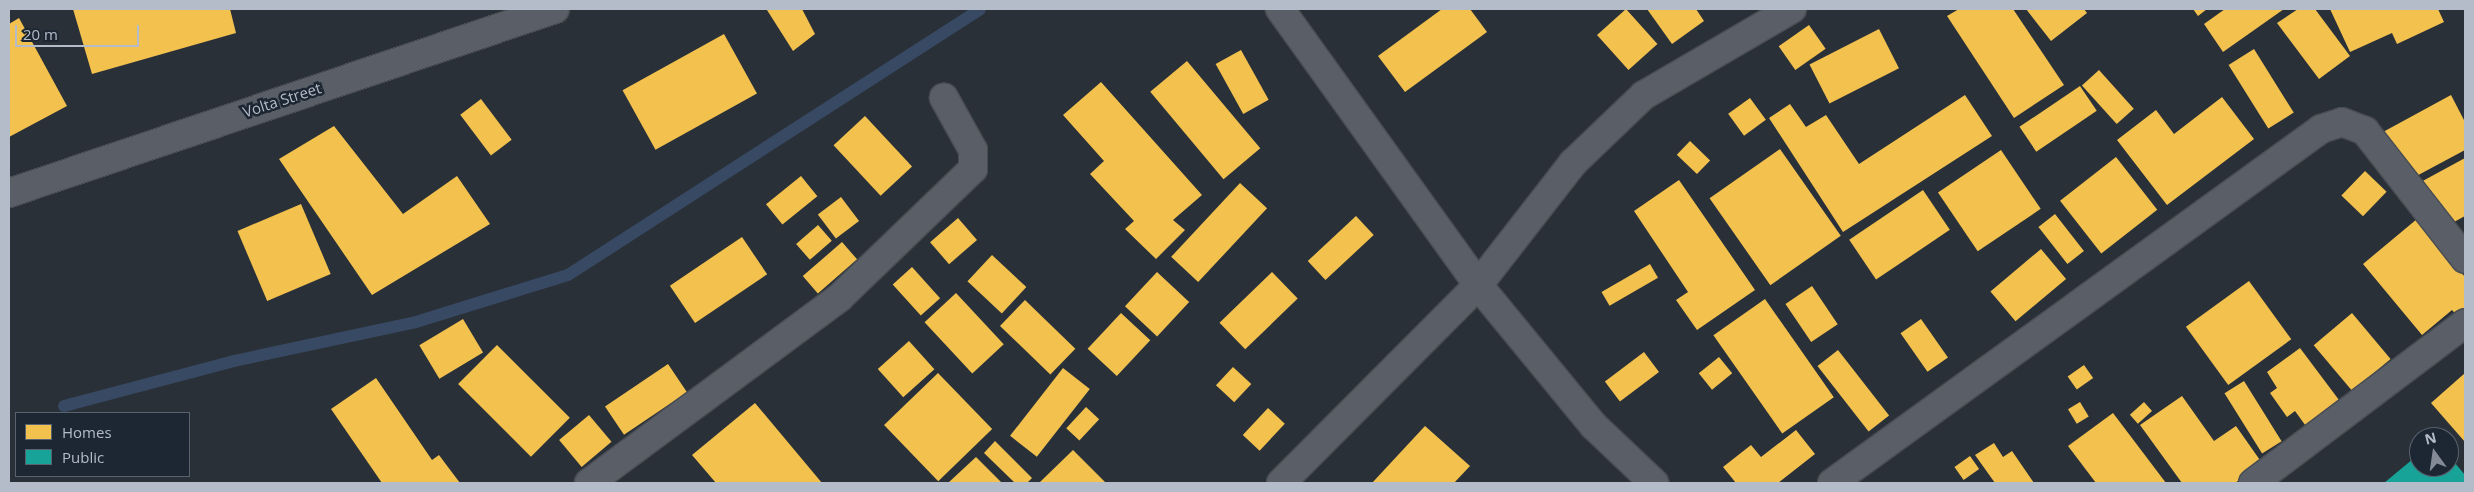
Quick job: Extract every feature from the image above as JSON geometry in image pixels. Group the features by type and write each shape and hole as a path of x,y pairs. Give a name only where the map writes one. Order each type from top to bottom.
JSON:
{"street":[{"name":"Volta Street","path":"9,193 555,9"},
{"path":"1280,9 1478,285 1594,426 1654,483"},
{"path":"1281,483 1478,285 1572,163 1644,95 1792,9"},
{"path":"589,483 839,298 973,169 973,150 944,98"},
{"path":"1832,483 2321,129 2342,122 2365,131 2465,259"},
{"path":"2253,483 2465,323"}],"building: Homes":[{"path":"73,9 230,9 236,33 92,74"},
{"path":"802,9 815,34 793,51 767,10"},
{"path":"1442,9 1470,9 1487,32 1405,92 1378,56"},
{"path":"1626,9 1657,44 1628,70 1597,35"},
{"path":"1647,9 1696,9 1704,21 1672,44"},
{"path":"1959,9 2013,9 2064,85 2014,118 1947,16"},
{"path":"2026,9 2084,9 2087,13 2051,41"},
{"path":"2193,9 2207,9 2198,16"},
{"path":"2225,9 2284,9 2223,52 2204,24"},
{"path":"2298,9 2315,9 2350,56 2319,79 2277,23"},
{"path":"2330,9 2438,9 2444,22 2397,44 2392,33 2350,52"},
{"path":"19,18 67,106 9,137 9,24"},
{"path":"1809,25 1826,49 1795,70 1779,46"},
{"path":"1879,29 1899,68 1829,104 1810,64"},
{"path":"724,34 757,93 656,150 623,90"},
{"path":"2254,49 2294,113 2268,129 2229,65"},
{"path":"1241,50 1269,100 1243,114 1216,64"},
{"path":"1187,61 1260,148 1224,179 1150,92"},
{"path":"2099,70 2134,109 2117,124 2082,85"},
{"path":"1101,82 1202,195 1173,220 1185,230 1156,259 1125,229 1134,221 1090,174 1104,161 1063,115"},
{"path":"2080,86 2097,111 2036,152 2019,127"},
{"path":"1965,95 1992,136 1843,232 1769,118 1790,104 1806,127 1826,115 1859,164"},
{"path":"2451,95 2465,122 2465,150 2409,180 2383,132"},
{"path":"2222,97 2254,139 2167,205 2117,140 2156,110 2174,134"},
{"path":"1750,98 1766,120 1744,136 1728,114"},
{"path":"481,99 512,140 491,155 460,115"},
{"path":"865,116 912,166 881,196 834,145"},
{"path":"334,126 403,214 457,176 490,224 372,295 279,159"},
{"path":"1690,141 1710,160 1697,174 1677,155"},
{"path":"1780,149 1841,236 1770,285 1710,198"},
{"path":"2001,150 2041,209 1978,251 1938,192"},
{"path":"2116,157 2157,210 2101,254 2060,201"},
{"path":"2465,158 2465,216 2443,228 2419,183"},
{"path":"2365,171 2387,192 2363,216 2341,195"},
{"path":"801,176 817,196 782,225 766,204"},
{"path":"1679,180 1755,290 1697,330 1676,300 1688,292 1634,211"},
{"path":"1240,183 1267,208 1198,282 1171,257"},
{"path":"1923,190 1950,230 1876,280 1849,240"},
{"path":"841,197 859,221 836,238 818,214"},
{"path":"301,204 331,274 267,301 237,231"},
{"path":"2055,214 2084,251 2067,264 2038,227"},
{"path":"1356,216 1374,235 1325,280 1308,261"},
{"path":"958,218 977,240 949,264 930,242"},
{"path":"2417,219 2465,277 2465,319 2462,321 2452,310 2422,335 2363,264"},
{"path":"818,225 832,241 810,260 796,244"},
{"path":"742,237 767,274 695,323 670,286"},
{"path":"842,242 857,259 818,293 803,276"},
{"path":"2041,249 2066,279 2016,321 1990,291"},
{"path":"992,255 1026,287 1002,313 967,281"},
{"path":"1650,264 1658,278 1610,306 1602,292"},
{"path":"912,267 940,298 921,316 893,284"},
{"path":"1157,272 1189,302 1157,336 1125,306"},
{"path":"1272,272 1298,299 1245,349 1219,323"},
{"path":"2249,281 2291,339 2228,385 2186,327"},
{"path":"1812,286 1838,324 1811,342 1785,304"},
{"path":"956,293 1004,344 972,374 925,322"},
{"path":"1765,299 1834,397 1782,433 1713,335"},
{"path":"1025,300 1075,349 1050,375 1000,326"},
{"path":"1121,313 1150,340 1117,376 1088,349"},
{"path":"2352,313 2391,359 2352,391 2314,345"},
{"path":"463,319 483,352 439,379 419,345"},
{"path":"1921,319 1948,358 1927,372 1901,333"},
{"path":"909,341 934,369 903,397 878,369"},
{"path":"497,345 570,418 531,457 458,384"},
{"path":"2300,348 2342,404 2308,429 2295,411 2287,417 2270,393 2277,388 2267,372"},
{"path":"1838,350 1889,415 1869,431 1818,366"},
{"path":"1644,352 1659,372 1620,401 1605,381"},
{"path":"1719,357 1732,373 1712,390 1699,373"},
{"path":"668,364 687,392 624,435 605,406"},
{"path":"2084,365 2093,378 2077,390 2068,376"},
{"path":"1233,367 1251,384 1234,402 1216,385"},
{"path":"1063,368 1090,389 1037,457 1010,436"},
{"path":"938,373 992,429 938,481 884,425"},
{"path":"2465,373 2465,442 2459,435 2459,427 2452,427 2431,403"},
{"path":"376,378 432,460 439,455 460,483 382,483 331,409"},
{"path":"2244,381 2282,441 2262,453 2224,393"},
{"path":"2182,396 2214,441 2236,426 2262,463 2235,483 2182,483 2140,425"},
{"path":"2080,402 2089,417 2077,424 2068,409"},
{"path":"2144,402 2152,411 2138,424 2130,415"},
{"path":"755,403 822,483 716,483 692,455"},
{"path":"1086,407 1099,419 1079,440 1066,428"},
{"path":"1268,408 1285,424 1260,451 1243,435"},
{"path":"2113,413 2166,483 2096,483 2068,446"},
{"path":"589,415 611,442 582,467 559,440"},
{"path":"1425,426 1470,466 1454,483 1372,483"},
{"path":"1796,430 1815,454 1778,483 1736,483 1723,467 1751,445 1761,457"},
{"path":"995,441 1032,478 1027,483 1015,483 984,453"},
{"path":"1994,443 2003,457 2012,451 2034,483 1995,483 1975,455"},
{"path":"1073,450 1106,483 1039,483"},
{"path":"1970,456 1979,469 1964,480 1954,467"},
{"path":"976,457 1002,483 948,483"}],"building: Public":[{"path":"2409,462 2409,477 2459,477 2459,468 2465,475 2465,483 2384,483"}],"waterway":[{"path":"64,406 234,361 416,322 568,275 980,9"}]}
